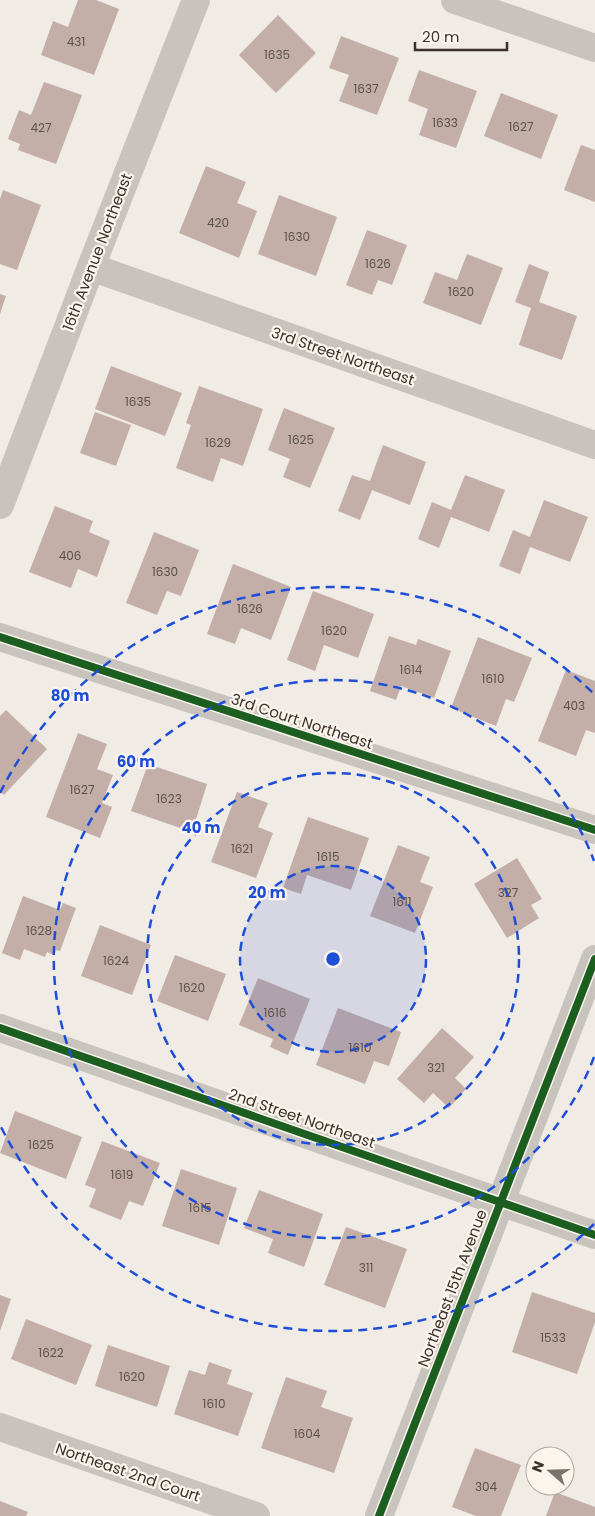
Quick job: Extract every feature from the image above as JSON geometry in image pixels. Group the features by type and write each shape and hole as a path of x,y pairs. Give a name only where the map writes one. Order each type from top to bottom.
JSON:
{"street":[{"name":"16th Avenue Northeast","path":"0,505 196,0"},
{"path":"455,0 595,48"},
{"name":"3rd Street Northeast","path":"91,267 595,445"},
{"name":"3rd Court Northeast","path":"0,637 595,830"},
{"name":"Northeast 15th Avenue","path":"379,1516 595,959"},
{"name":"2nd Street Northeast","path":"0,1028 595,1235"},
{"name":"Northeast 2nd Court","path":"0,1427 256,1516"}],"building":[{"path":"78,0 96,0 119,9 94,75 41,55 53,21 68,27"},
{"path":"278,15 316,53 276,93 239,55"},
{"path":"341,36 399,58 377,115 339,101 349,75 329,68"},
{"path":"419,70 477,91 456,148 419,135 428,109 408,101"},
{"path":"44,82 82,95 56,164 18,150 20,144 8,139 19,110 31,115"},
{"path":"501,93 558,115 541,159 484,136"},
{"path":"581,145 595,150 595,202 564,190"},
{"path":"206,166 246,182 237,203 257,211 239,258 179,233"},
{"path":"3,190 41,205 17,270 0,264 0,199"},
{"path":"279,195 337,217 316,276 258,254"},
{"path":"367,230 407,245 392,285 378,280 372,295 346,285"},
{"path":"467,254 503,268 481,325 423,303 435,272 457,280"},
{"path":"529,264 549,272 539,302 577,316 562,360 519,345 531,308 515,302"},
{"path":"0,294 6,296 0,314"},
{"path":"111,366 182,393 165,436 95,409"},
{"path":"199,386 263,409 243,466 221,458 213,482 176,468 191,425 186,423"},
{"path":"284,408 335,428 310,488 283,477 290,459 268,450"},
{"path":"95,412 131,425 116,466 80,453"},
{"path":"383,445 426,462 410,505 372,490 360,520 338,511 352,475 370,481"},
{"path":"465,475 505,490 489,532 451,517 439,548 418,539 432,502 451,510"},
{"path":"544,500 588,517 570,562 530,547 520,574 499,566 513,530 530,537"},
{"path":"55,506 93,521 89,532 110,541 97,577 78,569 71,588 29,572"},
{"path":"154,532 199,550 181,596 167,591 157,615 126,603"},
{"path":"233,564 291,587 271,640 241,628 235,644 207,634"},
{"path":"313,591 374,614 358,658 324,645 315,671 287,660"},
{"path":"389,636 416,645 418,639 451,651 434,698 401,686 396,700 370,691"},
{"path":"478,637 532,658 514,702 506,699 496,726 451,708"},
{"path":"566,670 595,681 595,733 586,730 576,756 538,741"},
{"path":"6,710 47,749 4,795 0,791 0,716"},
{"path":"78,733 107,744 97,769 113,775 102,803 112,807 100,838 46,817"},
{"path":"148,764 207,784 192,832 131,811"},
{"path":"237,792 268,803 258,827 273,833 256,878 211,862"},
{"path":"308,817 369,838 351,890 307,875 301,894 283,888"},
{"path":"398,845 430,857 420,882 433,887 415,933 370,916"},
{"path":"517,858 542,899 531,905 539,918 507,938 474,884"},
{"path":"23,896 60,910 63,903 76,908 60,951 56,950 54,955 47,952 45,957 24,949 20,960 2,953"},
{"path":"100,925 151,945 132,995 81,976"},
{"path":"175,955 226,974 208,1021 157,1001"},
{"path":"258,978 310,999 288,1055 270,1047 273,1039 239,1025"},
{"path":"338,1008 401,1032 389,1066 374,1061 365,1084 316,1065"},
{"path":"442,1028 474,1057 455,1078 466,1089 449,1108 433,1093 424,1103 397,1079"},
{"path":"15,1111 82,1137 66,1179 0,1153"},
{"path":"102,1141 160,1163 143,1206 129,1201 121,1220 89,1207 96,1189 85,1185"},
{"path":"181,1169 237,1188 219,1245 162,1226"},
{"path":"259,1190 323,1214 304,1267 268,1253 273,1239 244,1228"},
{"path":"346,1227 407,1249 385,1308 324,1285"},
{"path":"532,1292 595,1313 595,1322 577,1374 512,1352"},
{"path":"0,1295 11,1299 0,1331"},
{"path":"26,1319 92,1345 76,1385 11,1359"},
{"path":"108,1345 170,1366 157,1407 95,1386"},
{"path":"209,1362 232,1370 227,1384 253,1393 238,1436 174,1414 189,1370 205,1375"},
{"path":"286,1377 327,1391 321,1407 353,1418 334,1473 261,1448"},
{"path":"475,1448 521,1465 501,1516 476,1516 452,1507"},
{"path":"554,1496 566,1496 595,1507 595,1516 546,1516"},
{"path":"0,1501 28,1512 26,1516 0,1516"}],"cycle path":[{"path":"0,637 595,830"},
{"path":"379,1516 595,959"},
{"path":"0,1028 595,1235"}]}
